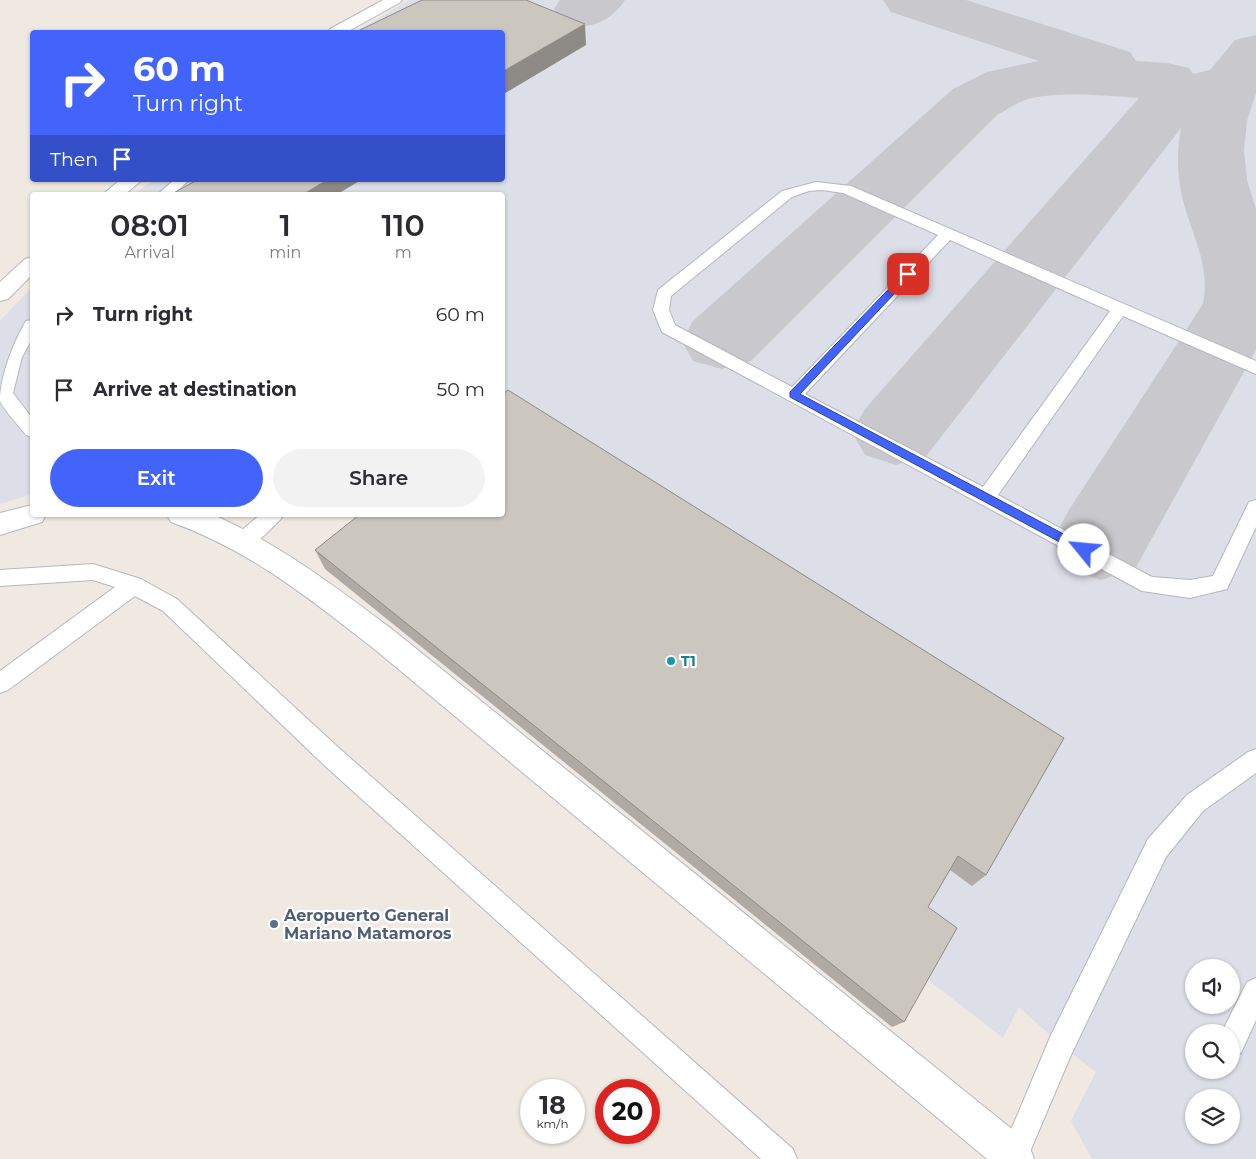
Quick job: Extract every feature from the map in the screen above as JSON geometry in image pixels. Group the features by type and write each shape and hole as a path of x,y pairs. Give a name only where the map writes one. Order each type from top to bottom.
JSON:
{"street":[{"path":"340,30 394,0"},
{"path":"116,192 129,182"},
{"path":"0,294 30,266"},
{"path":"0,524 30,516"},
{"path":"185,517 243,541 304,578 383,639 1015,1158"}],"lane":[{"path":"168,192 180,182"},
{"path":"1256,368 846,189 826,186 805,187 787,194 664,294 661,310 668,328 1149,585 1190,589 1220,583 1256,507"},
{"path":"794,395 947,234"},
{"path":"986,497 1120,309"},
{"path":"30,329 14,357 4,394 30,427"},
{"path":"243,541 270,517"},
{"path":"0,578 93,572 134,585 170,605 332,756 783,1159"},
{"path":"0,682 134,585"},
{"path":"1015,1158 1061,1045 1157,848 1194,803 1256,760"},
{"path":"1240,1024 1256,991"}],"shaded area":[{"path":"409,0 1256,0 1256,1159 1092,1159 1071,1121 1096,1072 1061,1045 1019,1007 1003,1038 922,975 892,1027 325,569 495,517 505,517 505,192 137,192 150,182 505,182 505,30 358,30"},
{"path":"30,289 30,495 0,504 0,321"}],"building":[{"path":"422,0 526,0 585,24 505,70 505,30 360,30"},
{"path":"193,182 324,182 307,192 175,192"},
{"name":"T1","path":"508,390 1064,738 986,875 958,856 928,907 957,928 904,1022 315,550 356,517 505,517 505,392"}],"taxiway":[{"path":"582,9 598,0"},
{"path":"910,0 1109,65"},
{"path":"1231,84 1256,53"},
{"path":"722,341 975,102 1009,85 1057,78 1167,81"},
{"path":"896,432 1163,110 1175,100 1188,94 1231,84"},
{"path":"1101,541 1242,305 1244,292 1242,267 1216,194 1211,151 1218,108 1231,84"}],"place":[{"name":"T1","path":"671,661"},
{"name":"Aeropuerto General Mariano Matamoros","path":"274,924"}],"route":[{"path":"908,274 794,395 1084,550"}]}
